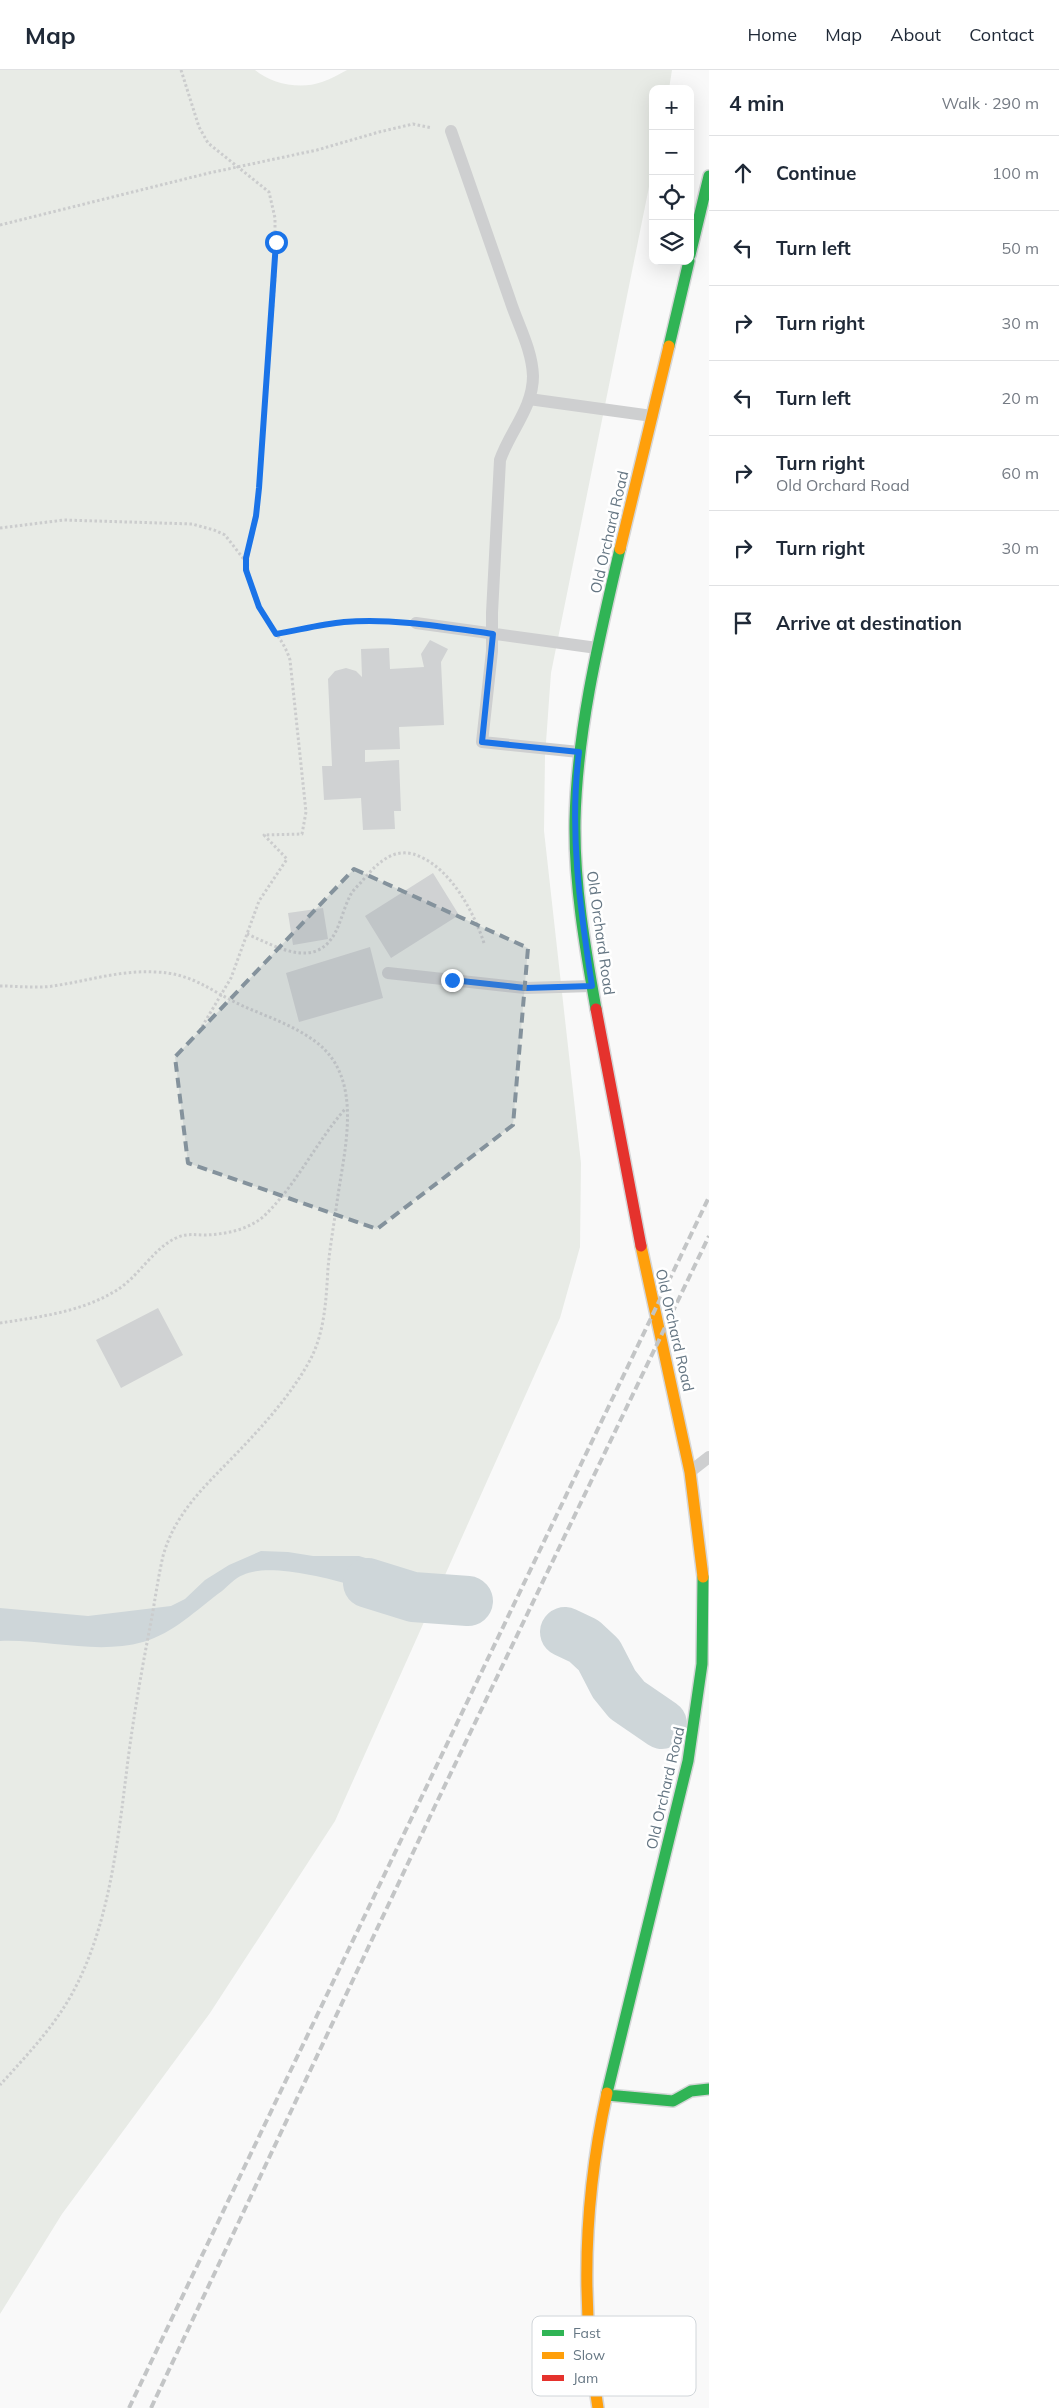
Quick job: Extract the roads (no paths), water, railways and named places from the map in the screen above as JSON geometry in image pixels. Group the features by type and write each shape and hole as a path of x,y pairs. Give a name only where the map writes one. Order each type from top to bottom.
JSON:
{"street":[{"path":"694,238 709,176"},
{"name":"Old Orchard Road","path":"587,2316 587,2218 593,2168 607,2095 688,1768 694,1730 704,1630 704,1597 700,1530 691,1471 644,1265 592,986 581,916 574,819 579,752 597,648 688,265"},
{"path":"607,2095 673,2101 691,2091 709,2089"}],"lane":[{"path":"451,131 515,315 530,350 533,376 526,411 507,440 500,460 492,613 493,634 482,742 579,752"},
{"path":"529,399 652,416"},
{"path":"416,623 597,648"},
{"path":"388,973 525,988 592,986"},
{"path":"691,1471 709,1457"}],"waterway":[{"path":"368,1583 413,1597 468,1601"},
{"path":"565,1632 584,1641 599,1655 614,1684 627,1700 662,1724"}],"railway":[{"path":"129,2408 709,1197"},
{"path":"151,2408 435,1806 709,1236"}]}
